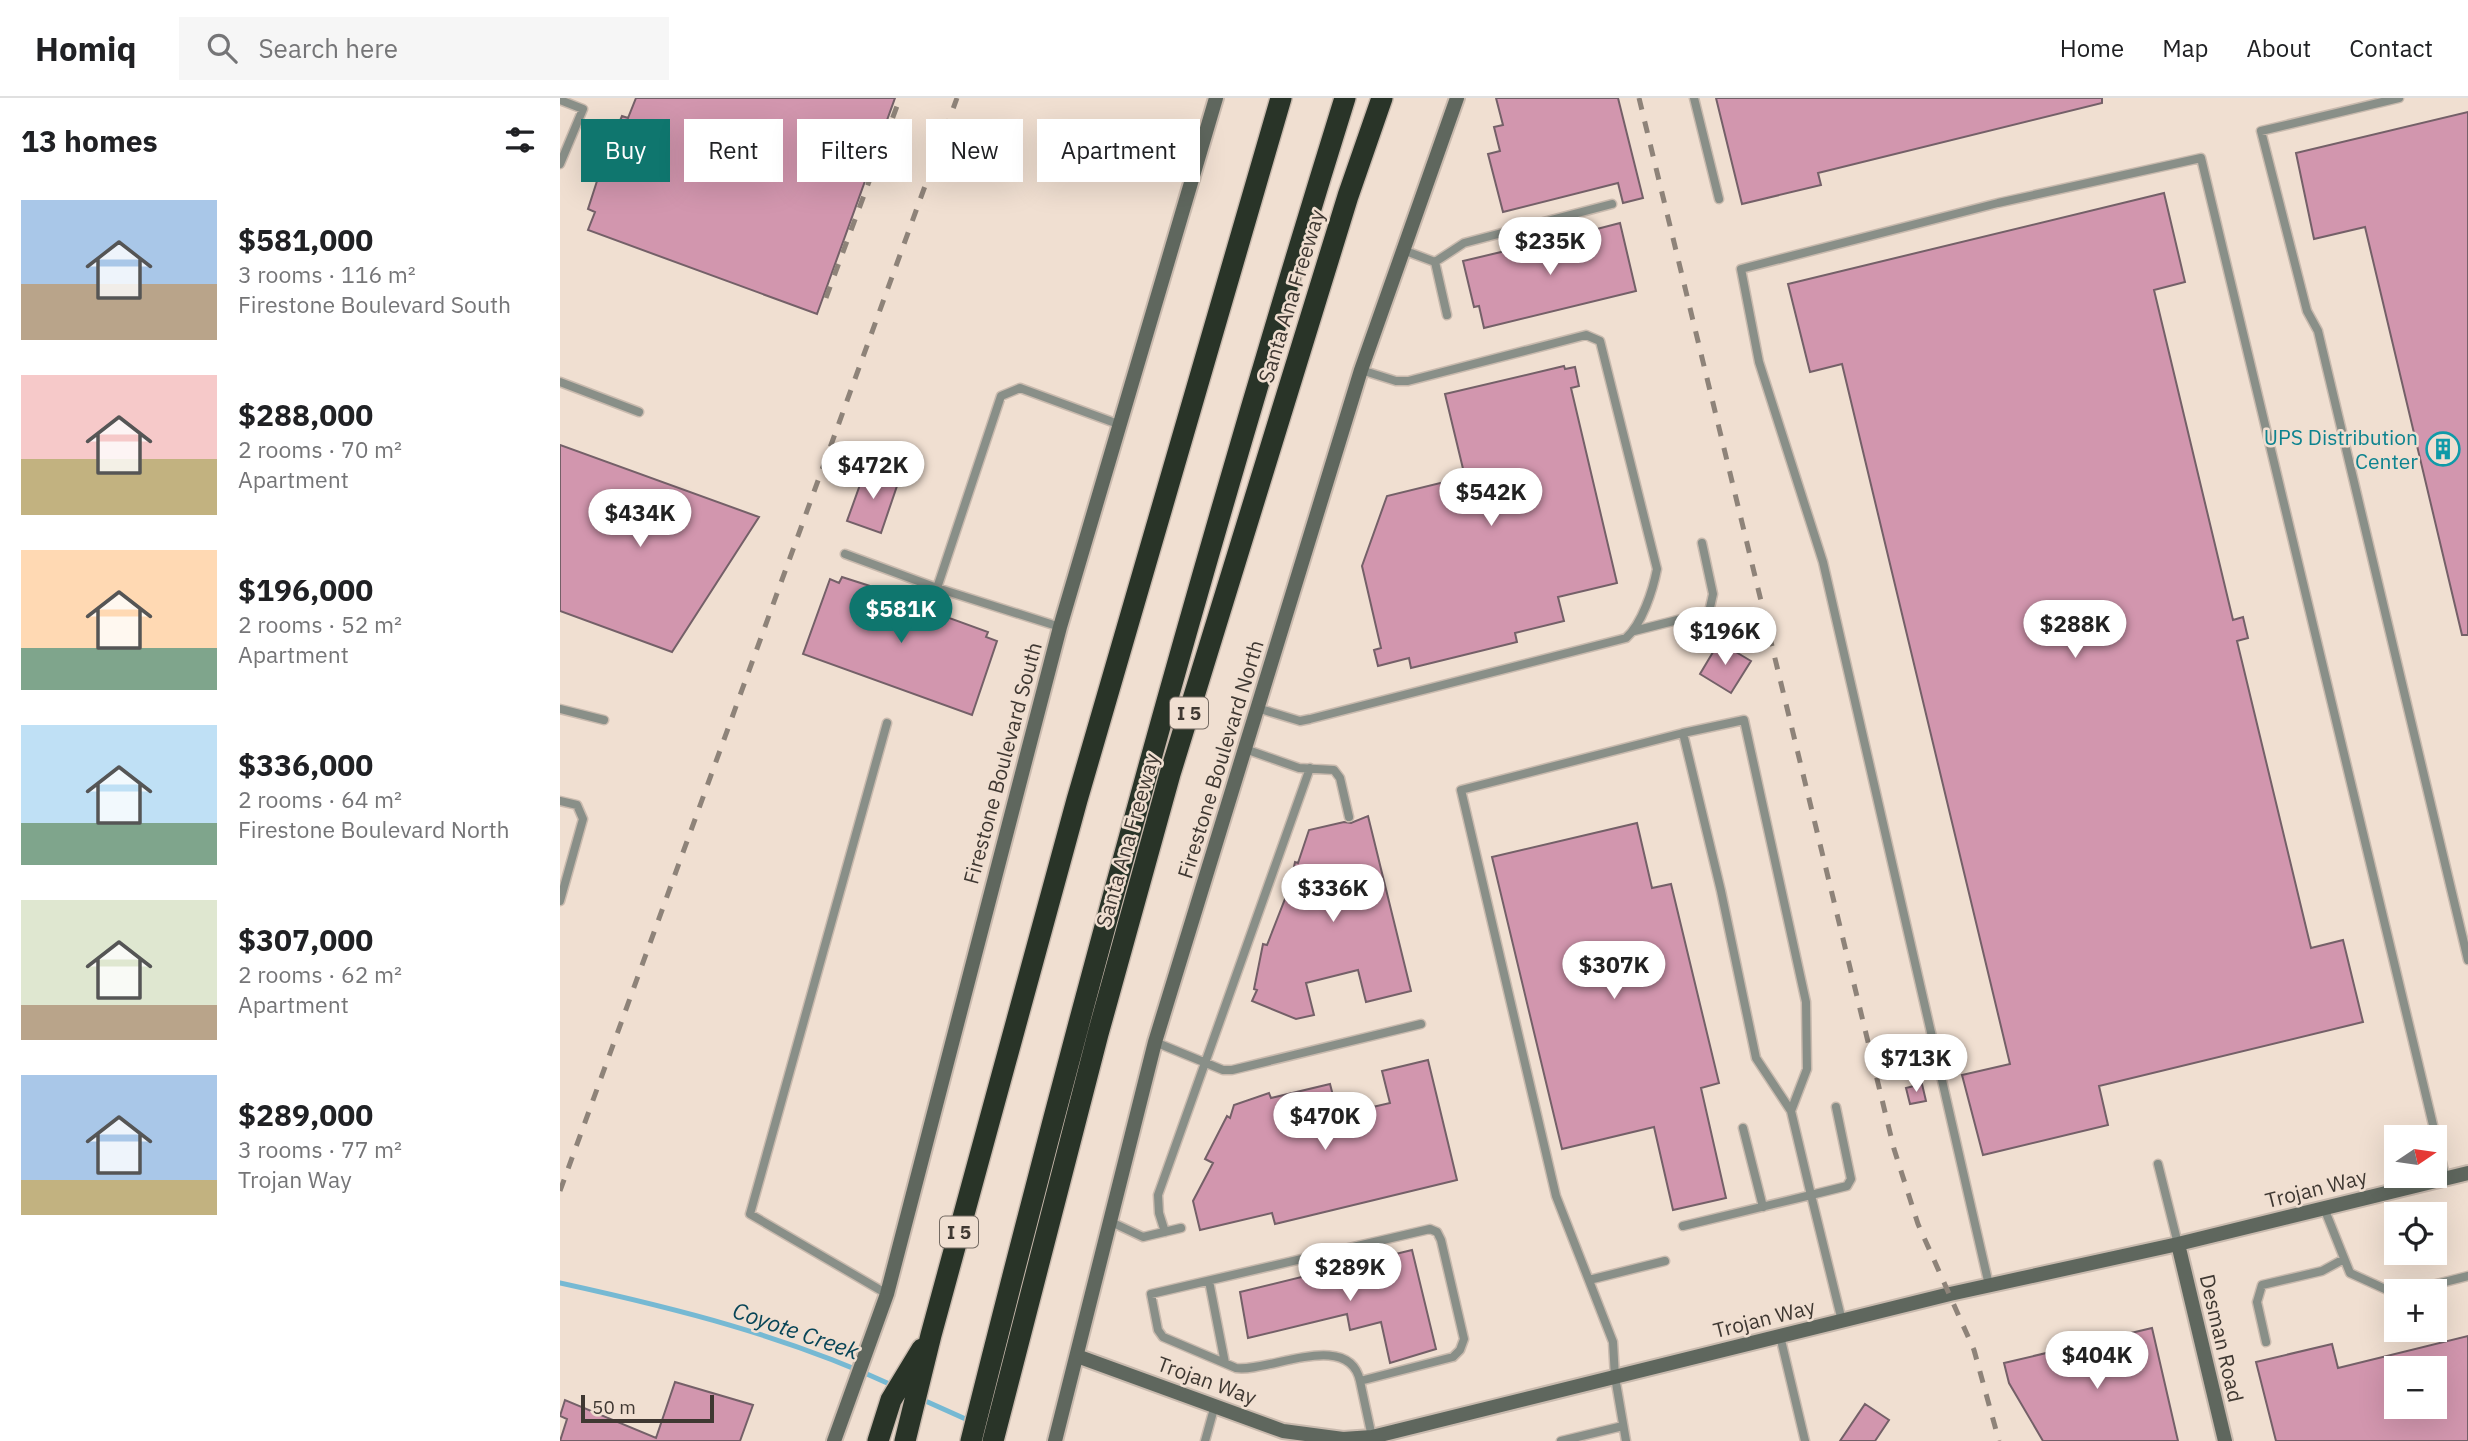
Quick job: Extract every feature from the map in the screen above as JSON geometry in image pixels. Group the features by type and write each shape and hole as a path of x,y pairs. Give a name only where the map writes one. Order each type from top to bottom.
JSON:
{"highway":[{"name":"I 5","path":"905,1441 942,1294 1077,800 1281,98"},
{"path":"971,1441 1143,783 1284,292 1345,98"},
{"name":"Santa Ana Freeway","path":"993,1441 1098,1034 1170,774 1348,196 1382,98"},
{"path":"878,1441 891,1400 931,1335"}],"street":[{"name":"Firestone Boulevard South","path":"835,1441 887,1294 1060,627 1216,98"},
{"name":"Firestone Boulevard North","path":"1055,1441 1155,1042 1361,370 1457,98"},
{"name":"Trojan Way","path":"2447,1178 2468,1173"},
{"name":"Trojan Way","path":"1077,1356 1283,1430 1343,1439 1377,1438 1989,1285 2178,1244 2405,1188"},
{"name":"Desman Road","path":"2178,1244 2225,1441"}],"lane":[{"path":"1694,98 1719,199"},
{"path":"2399,98 2261,131 2307,311 2318,331 2468,960"},
{"path":"560,100 583,109 560,164"},
{"path":"1989,1285 1823,562 1759,362 1741,269 1998,203 2201,158 2433,1125"},
{"path":"1435,262 1464,243 1612,204"},
{"path":"1404,250 1435,262"},
{"path":"1435,262 1447,315"},
{"path":"1361,370 1396,382 1408,381 1586,335 1600,341 1657,569 1634,631"},
{"path":"560,382 639,412"},
{"path":"937,588 1001,396 1020,388 1118,424"},
{"path":"1257,708 1300,721 1310,719 1626,638 1634,631 1709,612 1713,594 1702,543"},
{"path":"845,554 937,588 1060,627"},
{"path":"560,709 604,720"},
{"path":"1626,1441 1615,1377 1614,1342 1556,1196 1461,790 1744,720 1806,1002 1807,1069 1790,1111"},
{"path":"887,723 750,1214 887,1294"},
{"path":"1683,733 1721,891 1756,1058 1790,1111 1842,1321"},
{"path":"1245,749 1299,768 1334,770 1340,778 1349,817"},
{"path":"1165,1232 1158,1213 1158,1195 1310,768"},
{"path":"560,801 577,805 583,819 560,901"},
{"path":"1155,1042 1232,1070 1421,1024"},
{"path":"1683,1226 1847,1186 1851,1179 1836,1107"},
{"path":"1743,1128 1763,1207"},
{"path":"2158,1164 2178,1244"},
{"path":"2324,1208 2350,1273 2384,1289"},
{"path":"1109,1221 1143,1237 1181,1228"},
{"path":"1360,1381 1453,1357 1461,1350 1464,1339 1437,1232 1430,1229 1151,1294 1155,1317 1163,1337 1224,1363 1248,1370 1315,1354 1349,1363 1358,1372 1360,1381 1377,1438"},
{"path":"2266,1342 2257,1302 2262,1285 2322,1271 2344,1259"},
{"path":"1589,1280 1665,1261"},
{"path":"2447,1281 2468,1276"},
{"path":"1209,1281 1224,1363"},
{"path":"1780,1336 1805,1441"},
{"path":"1205,1441 1215,1405"},
{"path":"1561,1441 1623,1426"}],"building":[{"path":"636,98 895,98 887,119 797,119 797,182 865,182 817,314 588,230 595,212 588,209 597,182 670,182 670,119 621,119 622,116 628,118"},
{"path":"1496,98 1618,98 1643,198 1623,203 1618,183 1503,212 1488,154 1500,151 1494,127 1503,125"},
{"path":"1716,98 2102,98 2102,103 1818,173 1821,185 1742,204"},
{"name":"UPS Distribution Center","path":"2468,112 2468,635 2462,635 2365,227 2314,239 2296,153"},
{"path":"2164,193 2185,282 2154,290 2233,620 2243,617 2248,638 2237,641 2311,948 2343,940 2363,1022 2099,1086 2108,1125 1983,1155 1962,1075 2010,1064 1842,364 1810,372 1788,284"},
{"path":"1620,223 1636,291 1484,328 1479,306 1474,307 1463,261 1514,249 1516,252 1589,234 1589,231"},
{"path":"1564,366 1565,369 1575,367 1579,386 1571,388 1617,583 1558,597 1564,621 1515,633 1517,642 1411,668 1409,658 1378,666 1374,650 1381,648 1362,566 1387,496 1465,477 1445,394"},
{"path":"560,445 759,517 672,652 560,611"},
{"path":"866,468 899,480 881,533 847,521"},
{"path":"842,577 895,594 906,599 905,602 988,632 986,637 997,641 972,715 803,654 830,579 839,583"},
{"path":"1719,642 1751,661 1731,693 1700,674"},
{"path":"1368,816 1411,991 1366,1002 1358,970 1306,983 1314,1015 1296,1019 1252,1001 1257,990 1254,989 1263,944 1267,945 1290,886 1295,862 1298,863 1309,830 1344,822 1351,823"},
{"path":"1637,823 1652,888 1671,884 1719,1083 1701,1088 1726,1198 1673,1210 1654,1127 1562,1149 1492,857"},
{"path":"1428,1060 1457,1180 1275,1224 1272,1213 1200,1230 1193,1201 1213,1163 1205,1159 1227,1116 1230,1118 1234,1105 1269,1093 1271,1098 1330,1084 1338,1115 1390,1103 1382,1071"},
{"path":"1922,1084 1926,1101 1910,1104 1906,1088"},
{"path":"1412,1250 1436,1349 1390,1363 1381,1322 1350,1330 1347,1314 1248,1338 1240,1292"},
{"path":"2152,1328 2178,1441 2043,1441 2009,1383 2004,1363"},
{"path":"2468,1336 2468,1441 2276,1441 2256,1362 2332,1344 2338,1368 2384,1357 2384,1419 2447,1419 2447,1356 2387,1356"},
{"path":"675,1382 753,1405 740,1441 560,1441 567,1419 560,1416 565,1400 656,1438"},
{"path":"1865,1404 1889,1420 1875,1441 1840,1441"}],"waterway":[{"name":"Coyote Creek","path":"560,1283 730,1325 813,1352 894,1386"},
{"name":"Coyote Creek","path":"921,1399 970,1421"}],"railway":[{"path":"826,298 900,98"},
{"path":"560,1191 957,98"},
{"path":"1639,98 1894,1149 1918,1224 1974,1350 1999,1441"}],"place":[{"name":"UPS Distribution Center","path":"2443,449"}]}
